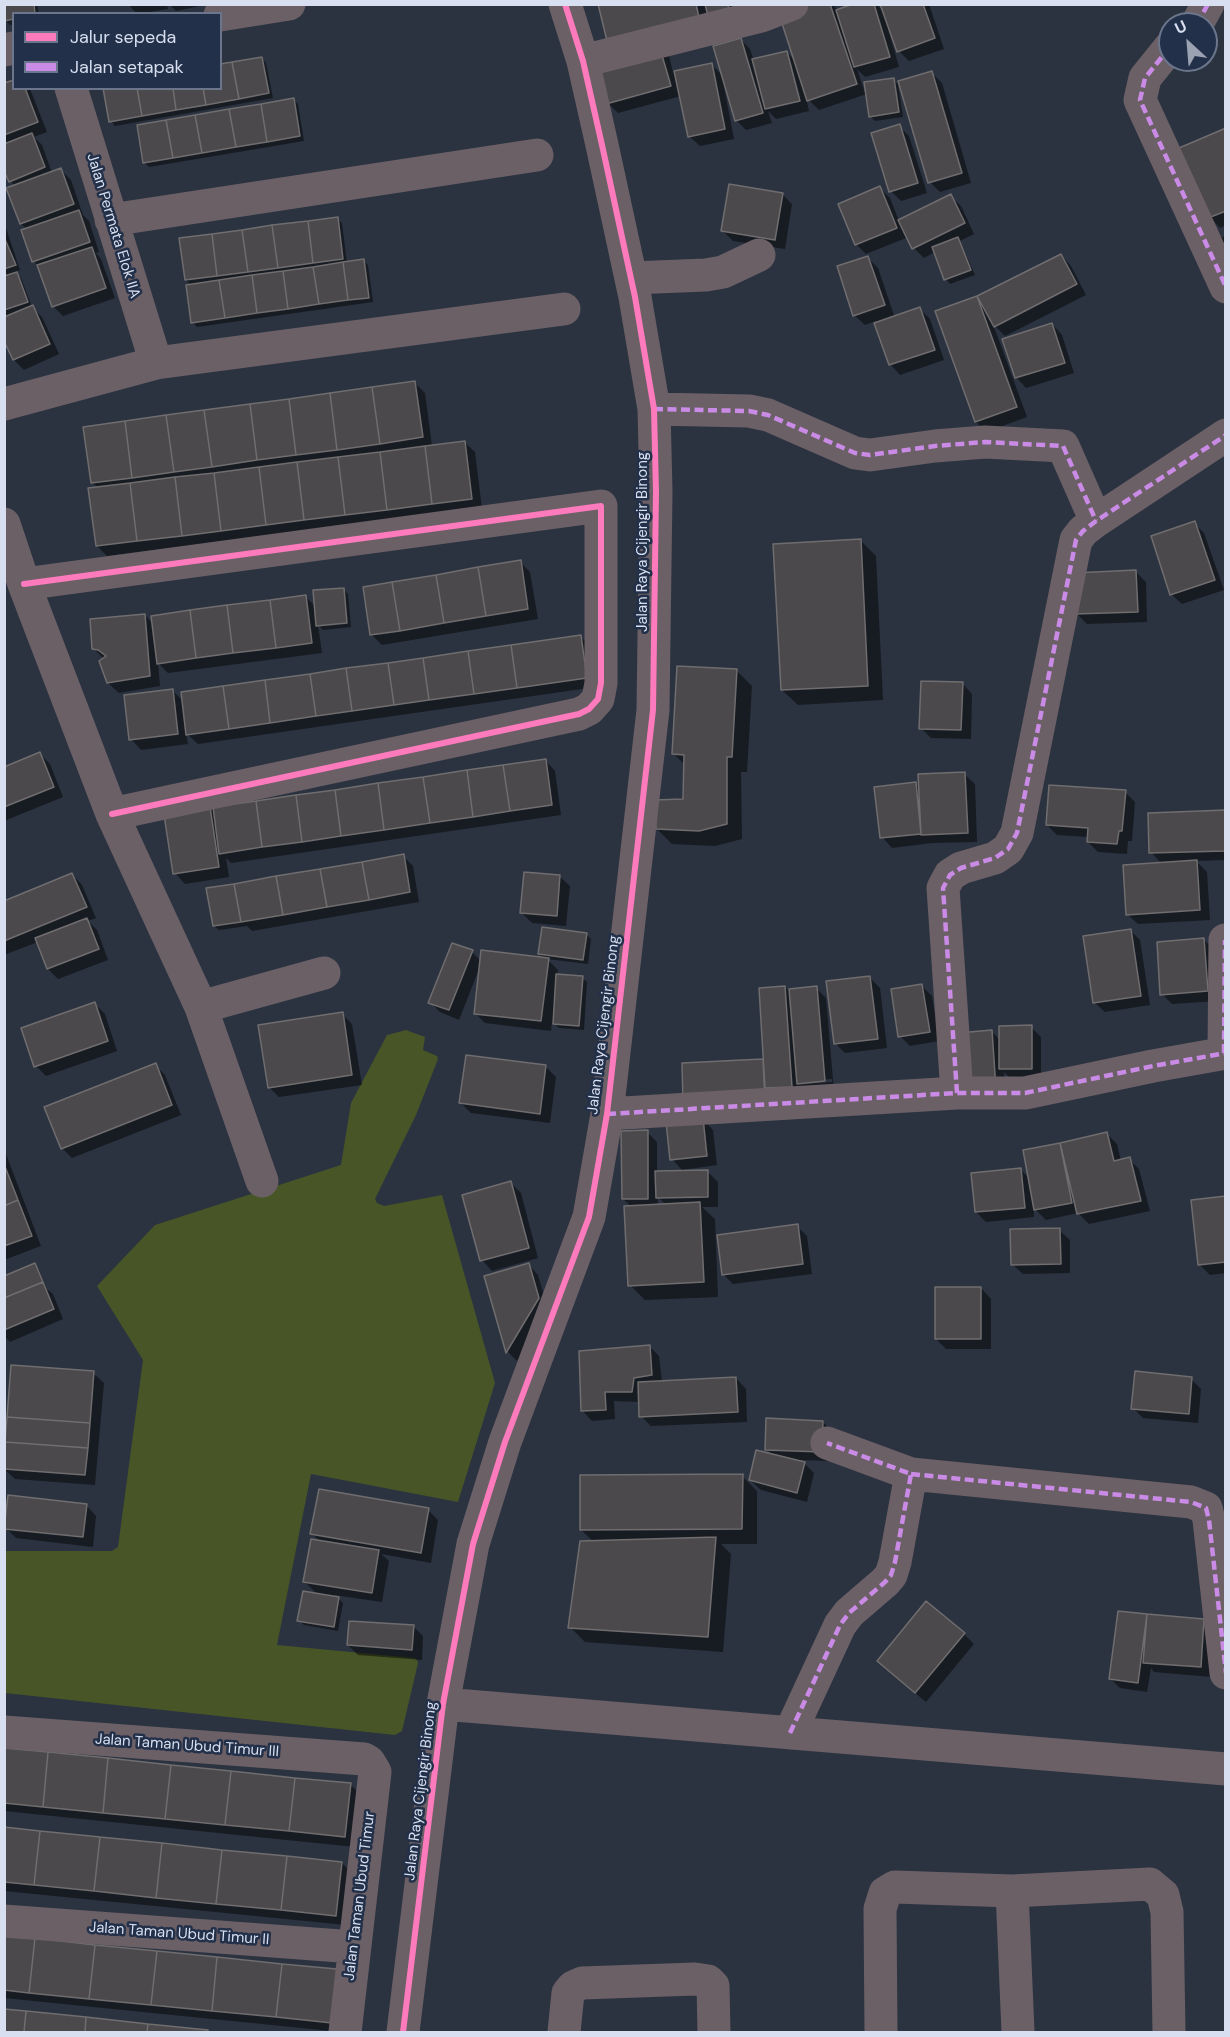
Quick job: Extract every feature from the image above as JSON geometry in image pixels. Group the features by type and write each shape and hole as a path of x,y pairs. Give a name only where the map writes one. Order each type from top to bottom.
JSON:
{"street":[{"path":"222,15 289,4"},
{"name":"Jalan Raya Cijengir Binong","path":"403,2032 443,1704 473,1544 506,1442 589,1217 607,1114 653,710 656,492 654,410 631,278 583,61 566,4"},
{"path":"583,61 761,15 792,4"},
{"path":"1158,62 1145,78 1140,100 1226,287"},
{"name":"Jalan Permata Elok IIA","path":"72,90 156,363"},
{"path":"111,220 537,155"},
{"path":"631,278 706,275 723,272 759,255"},
{"path":"4,404 156,363 564,309"},
{"path":"654,410 749,411 768,415 855,453 870,455 985,442 1063,446 1096,521"},
{"path":"957,1093 944,888 950,875 956,871 995,858 1008,849 1017,833 1076,540 1096,521 1226,435"},
{"path":"24,584 601,506 601,683 598,699 590,709 579,714 112,814"},
{"path":"4,524 24,584 112,814 201,1007 262,1181"},
{"path":"607,1114 957,1093 1025,1093 1225,1053 1224,940"},
{"path":"201,1007 324,973"},
{"path":"827,1443 911,1474 1191,1502 1206,1508 1226,1673"},
{"path":"790,1733 840,1625 849,1613 891,1575 911,1474"},
{"path":"443,1704 1226,1769"},
{"name":"Jalan Taman Ubud Timur III","path":"4,1732 369,1762"},
{"name":"Jalan Taman Ubud Timur","path":"345,2032 375,1772 369,1762"},
{"path":"881,2032 880,1909 885,1893 895,1887 1012,1891 1150,1884 1163,1895 1167,1912 1169,2032"},
{"path":"1012,1891 1018,2032"},
{"name":"Jalan Taman Ubud Timur II","path":"4,1921 354,1947"},
{"path":"564,2032 568,1993 573,1987 582,1983 695,1979 708,1981 712,1986 714,2032"},
{"path":"403,2032 430,2032"}],"green space":[{"path":"406,1030 425,1037 423,1050 437,1056 438,1059 416,1115 375,1199 377,1203 384,1206 442,1195 495,1383 458,1502 311,1474 277,1645 417,1660 402,1731 395,1735 5,1693 5,1551 112,1551 118,1547 143,1360 97,1286 155,1225 341,1165 351,1103 387,1035"}],"building":[{"path":"4,4 34,4 35,12 12,12 12,19 4,21"},
{"path":"598,4 696,4 700,22 608,45"},
{"path":"705,4 728,4 730,15 709,20"},
{"path":"809,4 830,4 857,84 807,101 779,14"},
{"path":"853,4 874,4 890,57 854,67 836,10"},
{"path":"880,4 923,4 935,38 897,52"},
{"path":"741,38 763,113 735,121 713,46"},
{"path":"659,45 671,86 606,104 594,63"},
{"path":"787,51 800,101 765,109 752,59"},
{"path":"262,57 269,93 239,99 232,62"},
{"path":"232,62 239,99 206,105 203,90 222,90 222,64"},
{"path":"712,63 725,129 688,137 674,71"},
{"path":"932,71 962,173 928,183 898,81"},
{"path":"894,78 899,112 869,117 864,82"},
{"path":"12,81 12,90 26,90 38,122 4,135 4,83"},
{"path":"103,90 137,90 142,116 109,122"},
{"path":"137,90 173,90 176,110 142,116"},
{"path":"173,90 203,90 206,105 176,110"},
{"path":"294,98 300,136 267,142 261,104"},
{"path":"261,104 267,142 236,147 229,109"},
{"path":"229,109 236,147 202,153 195,115"},
{"path":"195,115 202,153 173,158 166,120"},
{"path":"166,120 173,158 143,163 137,125"},
{"path":"900,124 918,183 889,192 871,133"},
{"path":"1226,128 1226,211 1208,218 1179,148"},
{"path":"32,133 45,167 9,182 4,171 4,144"},
{"path":"61,168 74,204 20,224 6,188"},
{"path":"729,184 783,193 775,240 721,231"},
{"path":"880,186 897,228 855,245 838,204"},
{"path":"951,194 965,223 912,249 898,220"},
{"path":"79,210 90,242 32,262 21,230"},
{"path":"338,217 343,259 313,263 308,221"},
{"path":"308,221 313,263 278,268 272,225"},
{"path":"272,225 278,268 248,272 242,230"},
{"path":"242,230 248,272 217,276 212,234"},
{"path":"212,234 217,276 185,280 179,238"},
{"path":"4,237 16,265 4,269"},
{"path":"958,237 971,270 944,280 932,247"},
{"path":"92,247 106,288 52,307 37,265"},
{"path":"1061,254 1077,284 994,327 977,296"},
{"path":"868,256 885,305 853,316 837,266"},
{"path":"364,259 369,298 348,300 343,262"},
{"path":"343,262 348,300 319,304 313,267"},
{"path":"313,267 319,304 288,309 283,271"},
{"path":"283,271 288,309 257,313 252,275"},
{"path":"17,272 28,302 4,310 4,276"},
{"path":"252,275 257,313 225,318 219,280"},
{"path":"219,280 225,318 191,323 186,285"},
{"path":"977,296 1017,407 975,422 935,311"},
{"path":"33,305 50,344 13,360 4,341 4,317"},
{"path":"920,307 935,350 889,365 874,323"},
{"path":"1052,323 1065,363 1015,378 1002,339"},
{"path":"415,381 423,437 380,444 372,387"},
{"path":"372,387 380,444 337,450 330,393"},
{"path":"330,393 337,450 296,455 289,399"},
{"path":"289,399 296,455 257,460 250,404"},
{"path":"250,404 257,460 212,467 204,410"},
{"path":"204,410 212,467 174,472 166,415"},
{"path":"166,415 174,472 132,478 125,421"},
{"path":"125,421 132,478 91,483 83,427"},
{"path":"465,441 472,499 432,504 425,446"},
{"path":"425,446 432,504 387,510 380,452"},
{"path":"380,452 387,510 345,515 338,457"},
{"path":"338,457 345,515 304,520 297,462"},
{"path":"297,462 304,520 266,525 259,467"},
{"path":"259,467 266,525 221,531 214,473"},
{"path":"214,473 221,531 182,536 175,477"},
{"path":"175,477 182,536 137,541 130,483"},
{"path":"130,483 137,541 96,546 88,488"},
{"path":"1195,521 1215,580 1170,595 1151,536"},
{"path":"861,539 868,686 781,690 773,544"},
{"path":"521,560 528,609 486,616 478,567"},
{"path":"478,567 486,616 444,623 436,575"},
{"path":"1136,570 1138,612 1075,614 1074,573"},
{"path":"436,575 444,623 400,631 392,582"},
{"path":"392,582 400,631 370,635 363,587"},
{"path":"344,588 347,623 316,626 313,590"},
{"path":"306,595 312,643 276,648 270,600"},
{"path":"270,600 276,648 233,653 227,605"},
{"path":"227,605 233,653 196,658 190,610"},
{"path":"190,610 196,658 157,664 151,616"},
{"path":"145,614 150,676 107,683 99,661 106,656 92,649 90,619"},
{"path":"581,635 587,678 517,688 511,645"},
{"path":"511,645 517,688 474,694 468,651"},
{"path":"468,651 474,694 429,700 423,658"},
{"path":"423,658 429,700 394,705 388,663"},
{"path":"388,663 394,705 352,711 346,668"},
{"path":"677,666 737,669 732,757 727,757 727,824 699,831 656,829 654,800 683,799 684,755 672,754"},
{"path":"346,668 352,711 316,716 310,674"},
{"path":"310,674 316,716 270,723 265,680"},
{"path":"265,680 270,723 229,729 223,686"},
{"path":"921,681 963,682 961,730 919,729"},
{"path":"223,686 229,729 186,735 181,692"},
{"path":"173,689 178,734 129,740 124,695"},
{"path":"40,752 54,787 4,807 4,767"},
{"path":"546,759 552,805 510,811 503,765"},
{"path":"503,765 510,811 473,817 467,770"},
{"path":"467,770 473,817 430,823 423,777"},
{"path":"965,772 968,833 921,835 918,774"},
{"path":"423,777 430,823 384,830 378,783"},
{"path":"916,782 921,834 880,838 874,787"},
{"path":"378,783 384,830 341,836 335,790"},
{"path":"1049,785 1126,790 1122,831 1119,831 1117,844 1087,842 1088,828 1046,825"},
{"path":"335,790 341,836 302,842 296,795"},
{"path":"296,795 302,842 262,847 256,801"},
{"path":"209,800 219,867 173,874 163,808"},
{"path":"256,801 262,847 219,854 213,807"},
{"path":"1226,810 1226,851 1149,853 1148,813"},
{"path":"404,854 410,892 369,900 362,862"},
{"path":"1197,860 1200,910 1126,915 1123,865"},
{"path":"362,862 369,900 327,907 320,869"},
{"path":"320,869 327,907 283,915 276,876"},
{"path":"524,872 560,875 557,916 520,913"},
{"path":"72,873 87,907 4,941 4,901"},
{"path":"276,876 283,915 241,922 234,884"},
{"path":"234,884 241,922 213,926 206,888"},
{"path":"87,918 99,949 47,969 35,938"},
{"path":"542,927 587,933 583,960 538,954"},
{"path":"1131,929 1141,996 1093,1003 1083,936"},
{"path":"1204,938 1208,991 1160,995 1157,942"},
{"path":"452,943 473,950 449,1010 428,1003"},
{"path":"481,950 549,958 541,1021 474,1014"},
{"path":"556,974 583,976 579,1026 553,1024"},
{"path":"870,976 878,1039 834,1044 826,981"},
{"path":"922,984 930,1032 898,1037 891,989"},
{"path":"785,986 792,1087 765,1088 759,988"},
{"path":"817,986 825,1081 797,1084 789,989"},
{"path":"95,1002 108,1041 34,1067 21,1028"},
{"path":"343,1012 352,1075 268,1088 258,1025"},
{"path":"1032,1025 1032,1069 999,1069 999,1026"},
{"path":"992,1030 996,1089 963,1091 958,1033"},
{"path":"466,1055 546,1065 540,1114 459,1103"},
{"path":"763,1059 765,1100 683,1104 682,1063"},
{"path":"156,1063 172,1105 61,1149 44,1107"},
{"path":"703,1118 707,1156 670,1160 666,1122"},
{"path":"648,1130 648,1199 622,1199 621,1131"},
{"path":"1107,1132 1114,1161 1130,1157 1141,1201 1077,1214 1060,1143"},
{"path":"1060,1143 1072,1203 1034,1210 1023,1150"},
{"path":"4,1164 18,1200 4,1206"},
{"path":"1021,1168 1025,1208 975,1212 971,1173"},
{"path":"708,1170 708,1197 656,1198 655,1171"},
{"path":"511,1181 529,1248 480,1261 462,1195"},
{"path":"1226,1196 1226,1262 1198,1265 1191,1200"},
{"path":"18,1200 32,1236 4,1246 4,1206"},
{"path":"700,1202 704,1282 628,1286 624,1206"},
{"path":"798,1224 803,1264 722,1275 717,1235"},
{"path":"1060,1228 1061,1264 1011,1265 1010,1229"},
{"path":"35,1263 43,1282 4,1298 4,1276"},
{"path":"529,1263 539,1298 506,1353 484,1276"},
{"path":"43,1282 54,1309 4,1330 4,1298"},
{"path":"935,1287 981,1287 981,1339 935,1339"},
{"path":"650,1345 652,1375 634,1378 632,1392 605,1392 606,1410 581,1411 579,1351"},
{"path":"11,1365 94,1371 90,1423 7,1417"},
{"path":"1135,1371 1192,1377 1189,1414 1131,1409"},
{"path":"736,1377 738,1412 639,1417 638,1382"},
{"path":"7,1417 90,1423 88,1448 5,1442"},
{"path":"766,1418 823,1421 822,1452 765,1450"},
{"path":"5,1442 88,1448 85,1475 4,1469"},
{"path":"756,1450 805,1462 797,1493 749,1480"},
{"path":"743,1474 742,1529 580,1530 580,1475"},
{"path":"319,1489 429,1508 421,1553 310,1534"},
{"path":"8,1495 87,1504 83,1537 4,1529"},
{"path":"716,1537 708,1637 568,1628 580,1541"},
{"path":"311,1539 379,1550 372,1593 303,1582"},
{"path":"303,1591 339,1597 334,1627 297,1621"},
{"path":"926,1601 965,1633 915,1693 877,1661"},
{"path":"1118,1611 1147,1614 1138,1683 1109,1679"},
{"path":"1147,1614 1204,1619 1201,1667 1143,1663"},
{"path":"349,1621 414,1625 412,1650 347,1645"},
{"path":"4,1748 48,1752 43,1807 4,1803"},
{"path":"48,1752 108,1758 103,1813 43,1807"},
{"path":"108,1758 171,1765 165,1819 103,1813"},
{"path":"171,1765 231,1771 225,1825 165,1819"},
{"path":"231,1771 295,1778 289,1831 225,1825"},
{"path":"295,1778 351,1783 345,1837 289,1831"},
{"path":"4,1827 40,1831 34,1885 4,1882"},
{"path":"40,1831 100,1837 94,1891 34,1885"},
{"path":"100,1837 162,1843 156,1898 94,1891"},
{"path":"162,1843 222,1850 216,1904 156,1898"},
{"path":"222,1850 287,1856 281,1910 216,1904"},
{"path":"287,1856 342,1862 336,1916 281,1910"},
{"path":"4,1935 35,1938 29,1993 4,1990"},
{"path":"35,1938 95,1945 89,1999 29,1993"},
{"path":"95,1945 157,1951 151,2005 89,1999"},
{"path":"157,1951 217,1957 212,2011 151,2005"},
{"path":"217,1957 282,1964 276,2017 212,2011"},
{"path":"282,1964 337,1969 332,2023 276,2017"},
{"path":"4,2009 26,2011 24,2032 4,2032"},
{"path":"26,2011 86,2017 85,2032 24,2032"},
{"path":"86,2017 148,2024 147,2032 85,2032"},
{"path":"148,2024 208,2030 208,2032 147,2032"}],"marked path":[{"path":"1204,12 1208,4"},
{"path":"1158,62 1145,78 1140,100 1226,287"},
{"path":"654,409 749,411 768,415 855,453 870,455 985,442 1063,446 1096,521"},
{"path":"957,1093 943,888 950,875 961,868 995,858 1008,849 1017,833 1076,540 1096,521 1226,435"},
{"path":"1224,1053 1225,940"},
{"path":"607,1114 957,1093 1025,1093 1226,1053"},
{"path":"790,1733 840,1625 849,1613 891,1575 911,1474 827,1443"},
{"path":"911,1474 1191,1502 1206,1508 1226,1673"}],"cycle path":[{"path":"403,2032 443,1704 473,1544 505,1442 589,1217 607,1114 653,710 656,492 654,409 635,297 602,145 583,61 565,4"},
{"path":"24,584 601,506 601,683 598,699 589,709 579,714 112,814"}]}
